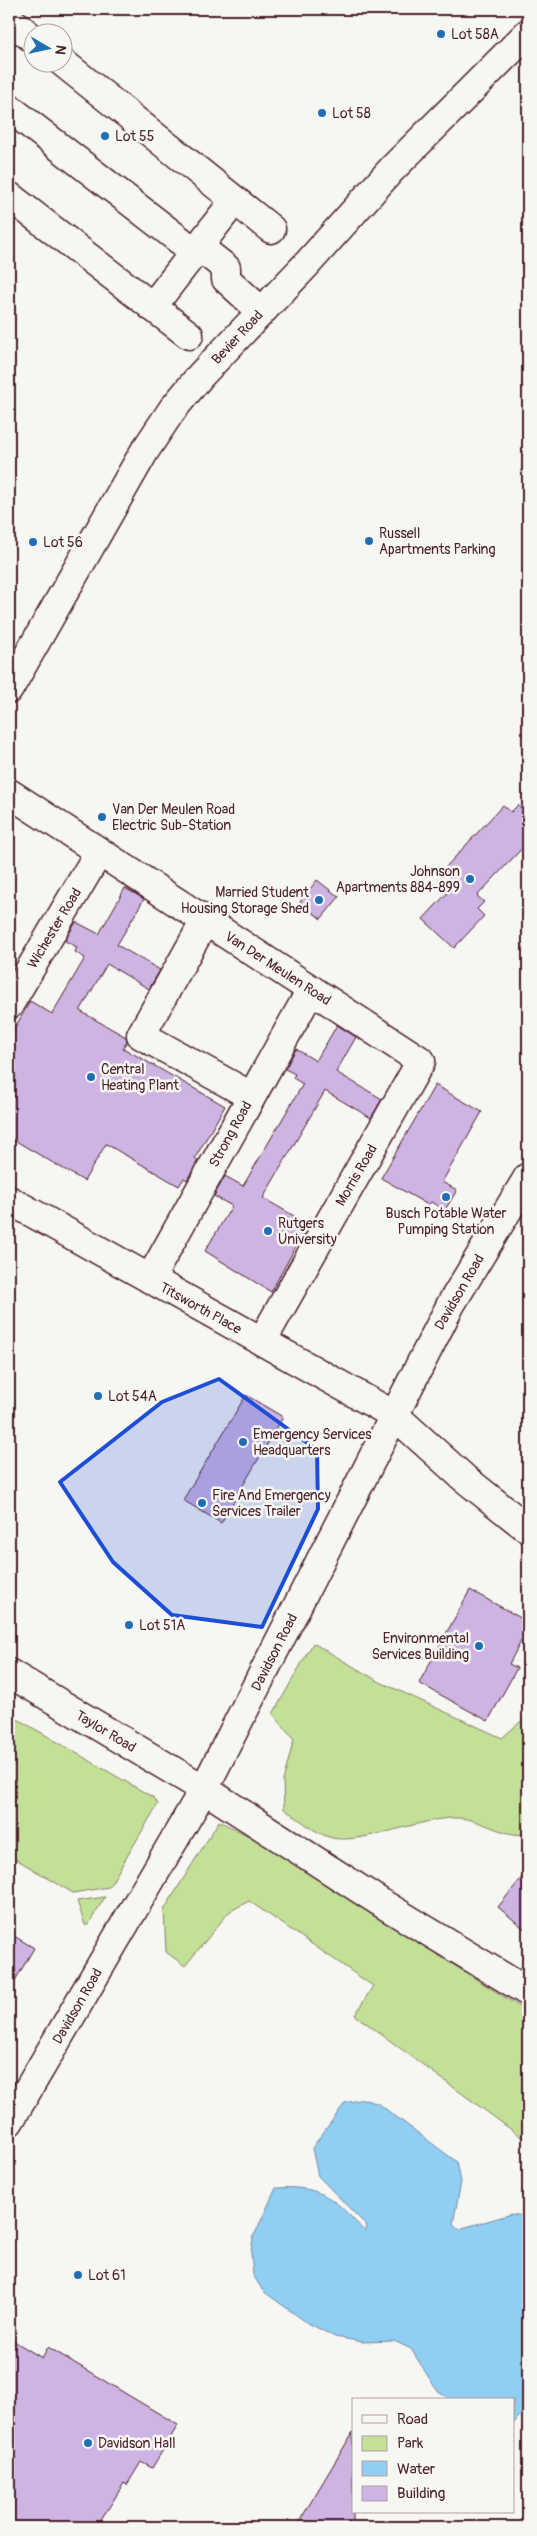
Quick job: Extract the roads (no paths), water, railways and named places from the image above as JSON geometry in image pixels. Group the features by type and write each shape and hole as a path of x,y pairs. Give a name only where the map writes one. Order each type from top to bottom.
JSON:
{"street":[{"path":"9,19 22,30"},
{"name":"Bevier Road","path":"9,689 144,452 172,410 392,169 528,32"},
{"path":"72,70 234,202 271,229"},
{"path":"9,108 195,252 198,266 218,280 226,278 261,311"},
{"path":"9,196 189,335"},
{"path":"152,307 234,202"},
{"name":"Van Der Meulen Road","path":"9,793 421,1061"},
{"name":"Wichester Road","path":"9,1005 99,852"},
{"path":"205,921 141,1035 251,1096"},
{"name":"Strong Road","path":"150,1279 311,990"},
{"name":"Morris Road","path":"262,1341 421,1061"},
{"name":"Davidson Road","path":"9,2122 204,1789 451,1304 528,1177"},
{"name":"Titsworth Place","path":"9,1200 394,1415 464,1478 528,1529"},
{"name":"Taylor Road","path":"9,1673 204,1789 383,1904 528,1992"}],"water":[{"path":"363,2099 379,2104 457,2162 461,2182 453,2224 459,2229 512,2214 528,2217 528,2406 514,2423 514,2398 447,2398 436,2389 411,2349 394,2341 363,2342 335,2337 306,2322 263,2291 253,2275 251,2253 253,2238 276,2188 306,2189 317,2192 336,2203 365,2232 367,2226 318,2176 312,2148 345,2103"}],"place":[{"name":"Lot 58A","path":"441,34"},
{"name":"Lot 58","path":"322,113"},
{"name":"Lot 55","path":"105,136"},
{"name":"Russell Apartments Parking","path":"369,541"},
{"name":"Lot 56","path":"33,542"},
{"name":"Van Der Meulen Road Electric Sub-Station","path":"102,817"},
{"name":"Johnson Apartments 884-899","path":"470,879"},
{"name":"Married Student Housing Storage Shed","path":"319,900"},
{"name":"Central Heating Plant","path":"91,1077"},
{"name":"Busch Potable Water Pumping Station","path":"446,1197"},
{"name":"Rutgers University","path":"268,1231"},
{"name":"Lot 54A","path":"98,1396"},
{"name":"Emergency Services Headquarters","path":"243,1442"},
{"name":"Fire And Emergency Services Trailer","path":"202,1503"},
{"name":"Lot 51A","path":"129,1625"},
{"name":"Environmental Services Building","path":"479,1646"},
{"name":"Lot 61","path":"78,2275"},
{"name":"Davidson Hall","path":"88,2443"}]}
